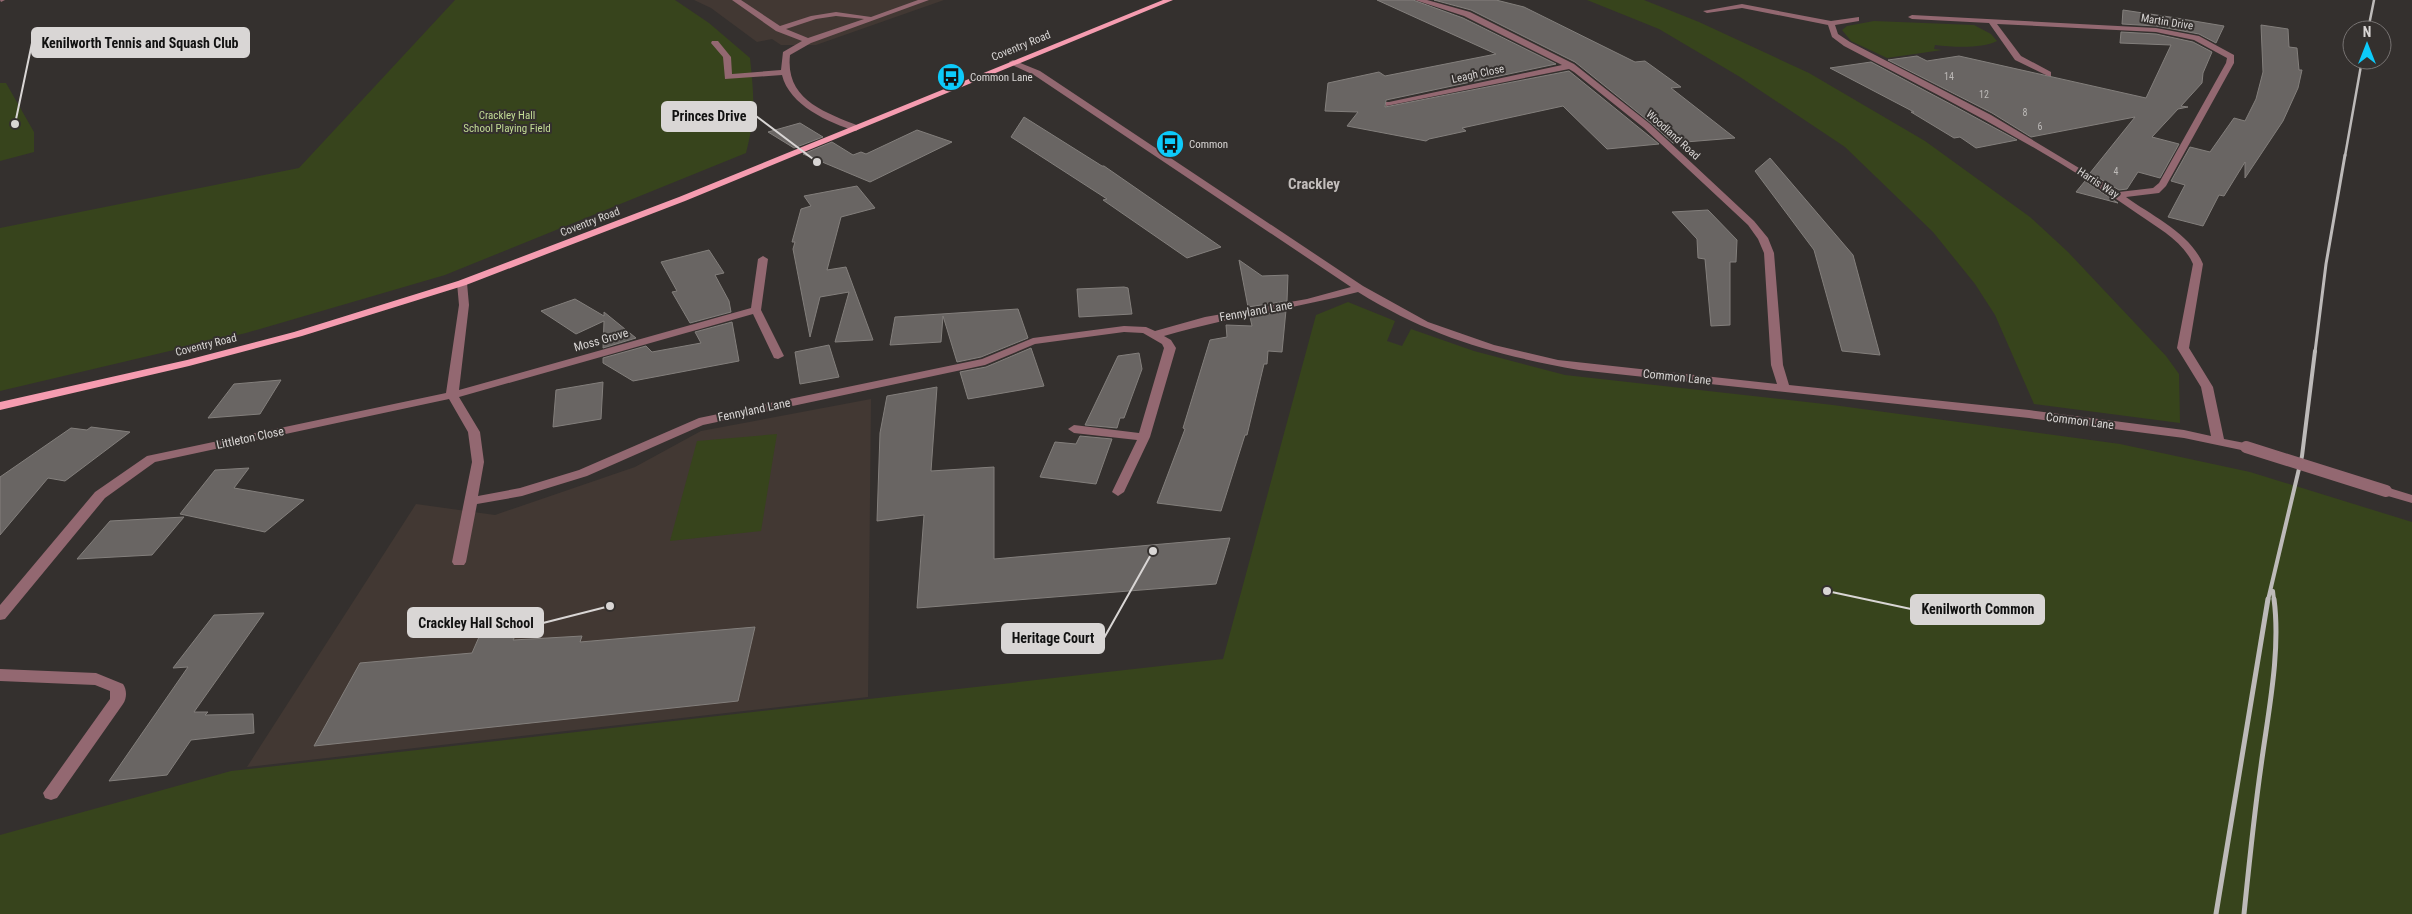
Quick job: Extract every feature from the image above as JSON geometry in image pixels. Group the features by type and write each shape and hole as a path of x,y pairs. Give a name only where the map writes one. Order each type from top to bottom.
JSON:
{"main road":[{"name":"Coventry Road","path":"0,406 189,363 298,334 462,283 579,240 1169,0"}],"street":[{"path":"736,0 779,29 808,41"},
{"path":"856,128 820,112 794,92 785,72 786,54 808,41 925,0"},
{"name":"Woodland Road","path":"1419,0 1467,14 1571,66 1647,126 1708,182 1763,238 1769,254 1778,365 1784,388"},
{"path":"1731,0 1742,6"},
{"path":"1707,11 1742,6 1770,9 1831,23 1856,19"},
{"path":"779,29 833,12 851,13 872,19"},
{"name":"Martin Drive","path":"1912,18 2156,30 2196,38 2231,57 2230,63 2163,184 2156,191 2117,195"},
{"path":"1991,21 2001,32 2018,58 2048,74"},
{"name":"Harris Way","path":"1831,23 1835,35 1847,44 1988,117 2117,195 2182,241 2193,252 2198,264 2183,348 2207,387 2218,440"},
{"path":"715,43 727,57 728,77 785,72"},
{"name":"Common Lane","path":"1013,62 1037,73 1359,288 1406,316 1522,357 1578,367 1784,388 2184,434 2246,447 2412,499"},
{"name":"Leagh Close","path":"1390,104 1571,66"},
{"path":"763,259 756,310 778,356"},
{"path":"460,562 478,462 474,432 452,395 464,305 462,283"},
{"name":"Fennyland Lane","path":"472,501 522,492 583,473 699,422 986,362 1033,341 1124,329 1146,330 1154,335 1205,320 1308,302 1359,288"},
{"name":"Moss Grove","path":"452,395 756,310"},
{"path":"1118,492 1144,436 1170,348 1167,342 1154,335"},
{"name":"Littleton Close","path":"0,615 100,495 151,459 452,395"},
{"path":"1074,429 1144,436"},
{"path":"0,675 96,679 118,688 118,700 51,794"}],"shaded area":[{"path":"694,0 944,0 816,45 781,45 772,39 757,42 711,8"},
{"path":"871,399 868,697 247,767 416,504 495,515 635,467 701,431"}],"green space":[{"name":"Crackley Hall School Playing Field","path":"455,0 675,0 709,23 750,58 753,105 746,153 445,275 246,333 0,391 0,228 299,168"},
{"path":"1587,0 1644,0 1699,22 1809,73 1925,141 2030,217 2068,252 2166,356 2179,374 2180,423 2034,404 1995,315 1975,284 1933,232 1845,147 1740,77 1659,29"},
{"path":"1874,21 1974,25 1991,34 1997,41 1991,44 1975,46 1935,45 1934,49 1942,50 1887,58 1851,41 1842,30 1847,26"},
{"path":"0,83 6,83 34,132 34,152 0,161"},
{"path":"1348,302 1395,321 1387,341 1402,346 1411,329 1474,351 1565,375 1833,405 2120,444 2250,472 2412,522 2412,914 0,914 0,835 231,771 1223,659 1316,315"},
{"path":"777,434 761,531 670,541 697,441"}],"building":[{"path":"1377,0 1413,0 1463,18 1556,64 1386,100 1385,107 1569,71 1659,144 1607,149 1563,106 1462,128 1466,131 1426,141 1347,126 1358,112 1325,111 1328,83 1379,72 1385,76 1496,54"},
{"path":"1434,0 1496,0 1524,7 1635,62 1645,61 1681,87 1671,88 1735,138 1673,143 1575,62 1471,10"},
{"path":"2123,10 2224,26 2216,43 2199,34 2156,26 2122,24"},
{"path":"2261,25 2288,29 2289,47 2297,48 2299,70 2302,70 2298,88 2283,121 2245,178 2245,162 2224,196 2219,195 2203,226 2168,217 2185,185 2171,181 2190,147 2210,152 2234,118 2245,121 2256,99 2263,72"},
{"path":"2121,32 2156,34 2193,42 2212,52 2203,73 2202,83 2181,106 2188,107 2178,109 2152,137 2179,144 2160,178 2138,172 2127,189 2119,190 2090,173 2135,117 2031,137 1992,113 1888,60 1917,56 1927,61 1959,56 2146,98 2171,45 2120,43"},
{"path":"1871,62 2017,140 1976,148 1960,137 1954,138 1911,112 1914,112 1830,68"},
{"path":"1024,117 1104,166 1221,247 1187,258 1103,200 1107,199 1011,137"},
{"path":"800,123 823,137 794,148 768,132"},
{"path":"917,130 952,142 870,182 803,154 832,142 853,155 861,152 866,154"},
{"path":"1770,158 1853,255 1880,355 1842,351 1814,250 1755,171"},
{"path":"2085,181 2118,203 2076,192"},
{"path":"857,186 875,208 841,217 827,270 846,267 873,340 835,342 849,292 820,297 810,337 793,249 795,242 792,242 801,209 811,206 804,196"},
{"path":"1708,210 1737,240 1736,262 1730,262 1730,325 1711,326 1705,259 1698,258 1697,239 1672,212"},
{"path":"709,250 724,273 715,275 729,301 731,312 690,323 672,292 677,291 661,262"},
{"path":"1239,260 1262,276 1288,275 1287,301 1248,307"},
{"path":"1128,288 1132,314 1079,317 1077,289"},
{"path":"575,299 604,316 604,312 636,338 603,348 604,321 576,334 541,311"},
{"path":"1018,309 1028,338 981,357 957,362 943,316 941,342 890,345 895,317"},
{"path":"1286,310 1282,352 1268,351 1267,364 1264,364 1247,435 1245,435 1221,511 1157,503 1185,429 1183,428 1210,340 1227,337 1226,325 1252,326 1250,317"},
{"path":"732,322 739,361 633,381 603,363 603,358 646,346 652,352 701,343 695,332"},
{"path":"829,345 839,377 800,384 795,352"},
{"path":"1031,348 1044,386 968,399 960,372 986,367"},
{"path":"1139,353 1142,369 1124,418 1120,418 1117,428 1085,425 1118,356"},
{"path":"281,380 260,414 208,418 234,384"},
{"path":"603,382 601,419 553,427 556,390"},
{"path":"937,387 931,471 994,467 994,559 1230,538 1216,584 917,608 924,515 877,521 880,433 887,396"},
{"path":"91,427 130,432 65,481 48,478 0,535 0,477 71,428 87,430"},
{"path":"1080,436 1112,439 1096,484 1040,477 1055,442 1076,444"},
{"path":"249,468 234,488 304,500 265,532 180,514 215,470"},
{"path":"184,517 152,555 77,559 110,521"},
{"path":"264,613 194,712 208,712 205,715 253,714 254,733 191,740 167,775 109,781 188,667 173,668 214,615"},
{"path":"755,627 738,701 314,746 360,663 472,653 479,637 517,633 513,640 582,636 580,642"}],"railway":[{"path":"2370,20 2374,0"},
{"path":"2345,156 2360,70"},
{"path":"2315,352 2326,264 2345,155"},
{"path":"2268,600 2302,456 2315,351"},
{"path":"2273,591 2274,600"},
{"path":"2216,914 2268,599"},
{"path":"2244,914 2256,803 2275,661 2276,619 2274,599"}],"place":[{"name":"Common Lane","path":"951,77"},
{"name":"Kenilworth Tennis and Squash Club","path":"15,124"},
{"name":"Common","path":"1170,144"},
{"name":"Princes Drive","path":"817,162"},
{"name":"Heritage Court","path":"1153,551"},
{"name":"Kenilworth Common","path":"1827,591"},
{"name":"Crackley Hall School","path":"610,606"}],"district":[{"name":"Crackley","path":"1314,184"}]}
